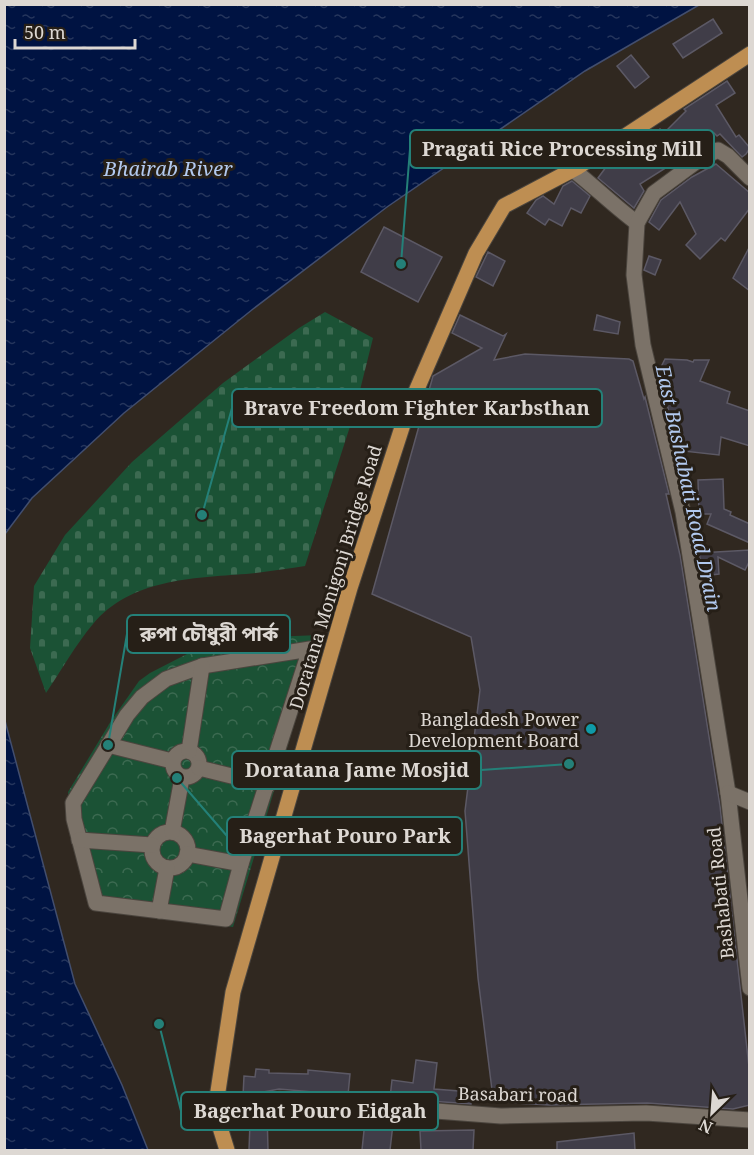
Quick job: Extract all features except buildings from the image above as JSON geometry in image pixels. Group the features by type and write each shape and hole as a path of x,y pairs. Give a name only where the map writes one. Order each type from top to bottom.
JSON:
{"main road":[{"name":"Doratana Monigonj Bridge Road","path":"227,1150 215,1111 233,992 350,588 407,412 477,253 504,206 572,169 750,54"}],"street":[{"name":"Bashabati Road","path":"750,178 718,150 700,159 654,193 637,223 634,275 643,345 683,512 728,793 750,988"},
{"path":"572,169 637,223"},
{"path":"310,649 225,919 96,903 74,819 73,804 108,745 127,715 142,697 166,679 202,666 310,649"},
{"path":"189,751 202,666"},
{"path":"108,745 172,761"},
{"path":"189,751 197,757 199,768 193,776 182,778 174,772 172,761 178,753 189,751"},
{"path":"199,768 268,785"},
{"path":"172,832 182,778"},
{"path":"728,793 750,802"},
{"path":"172,832 183,838 186,844 187,854 184,862 179,866 167,868 156,863 151,851 152,845 160,835 172,832"},
{"path":"80,840 152,845"},
{"path":"187,854 241,864"},
{"path":"159,911 167,868"},
{"name":"Basabari road","path":"215,1111 279,1098 501,1116 646,1113 750,1120"}],"green space":[{"path":"325,312 373,338 354,414 305,566 184,580 144,589 125,598 108,609 93,624 46,693 30,648 34,586 65,535 132,462 223,383"},
{"path":"321,635 233,927 93,908 72,840 68,792 111,721 139,681 187,654 219,645 268,637"}],"water":[{"name":"Bhairab River","path":"5,4 699,5 585,71 387,207 253,309 124,413 32,498 5,534"},
{"path":"4,717 75,984 122,1085 148,1150 5,1150"}],"place":[{"name":"Pragati Rice Processing Mill","path":"401,264"},
{"name":"Brave Freedom Fighter Karbsthan","path":"202,515"},
{"name":"Bangladesh Power Development Board","path":"591,729"},
{"name":"রুপা চৌধুরী পার্ক","path":"108,745"},
{"name":"Doratana Jame Mosjid","path":"569,764"},
{"name":"Bagerhat Pouro Park","path":"177,778"},
{"name":"Bagerhat Pouro Eidgah","path":"159,1024"}],"water label":[{"name":"East Bashabati Road Drain","path":"689,488"}]}
